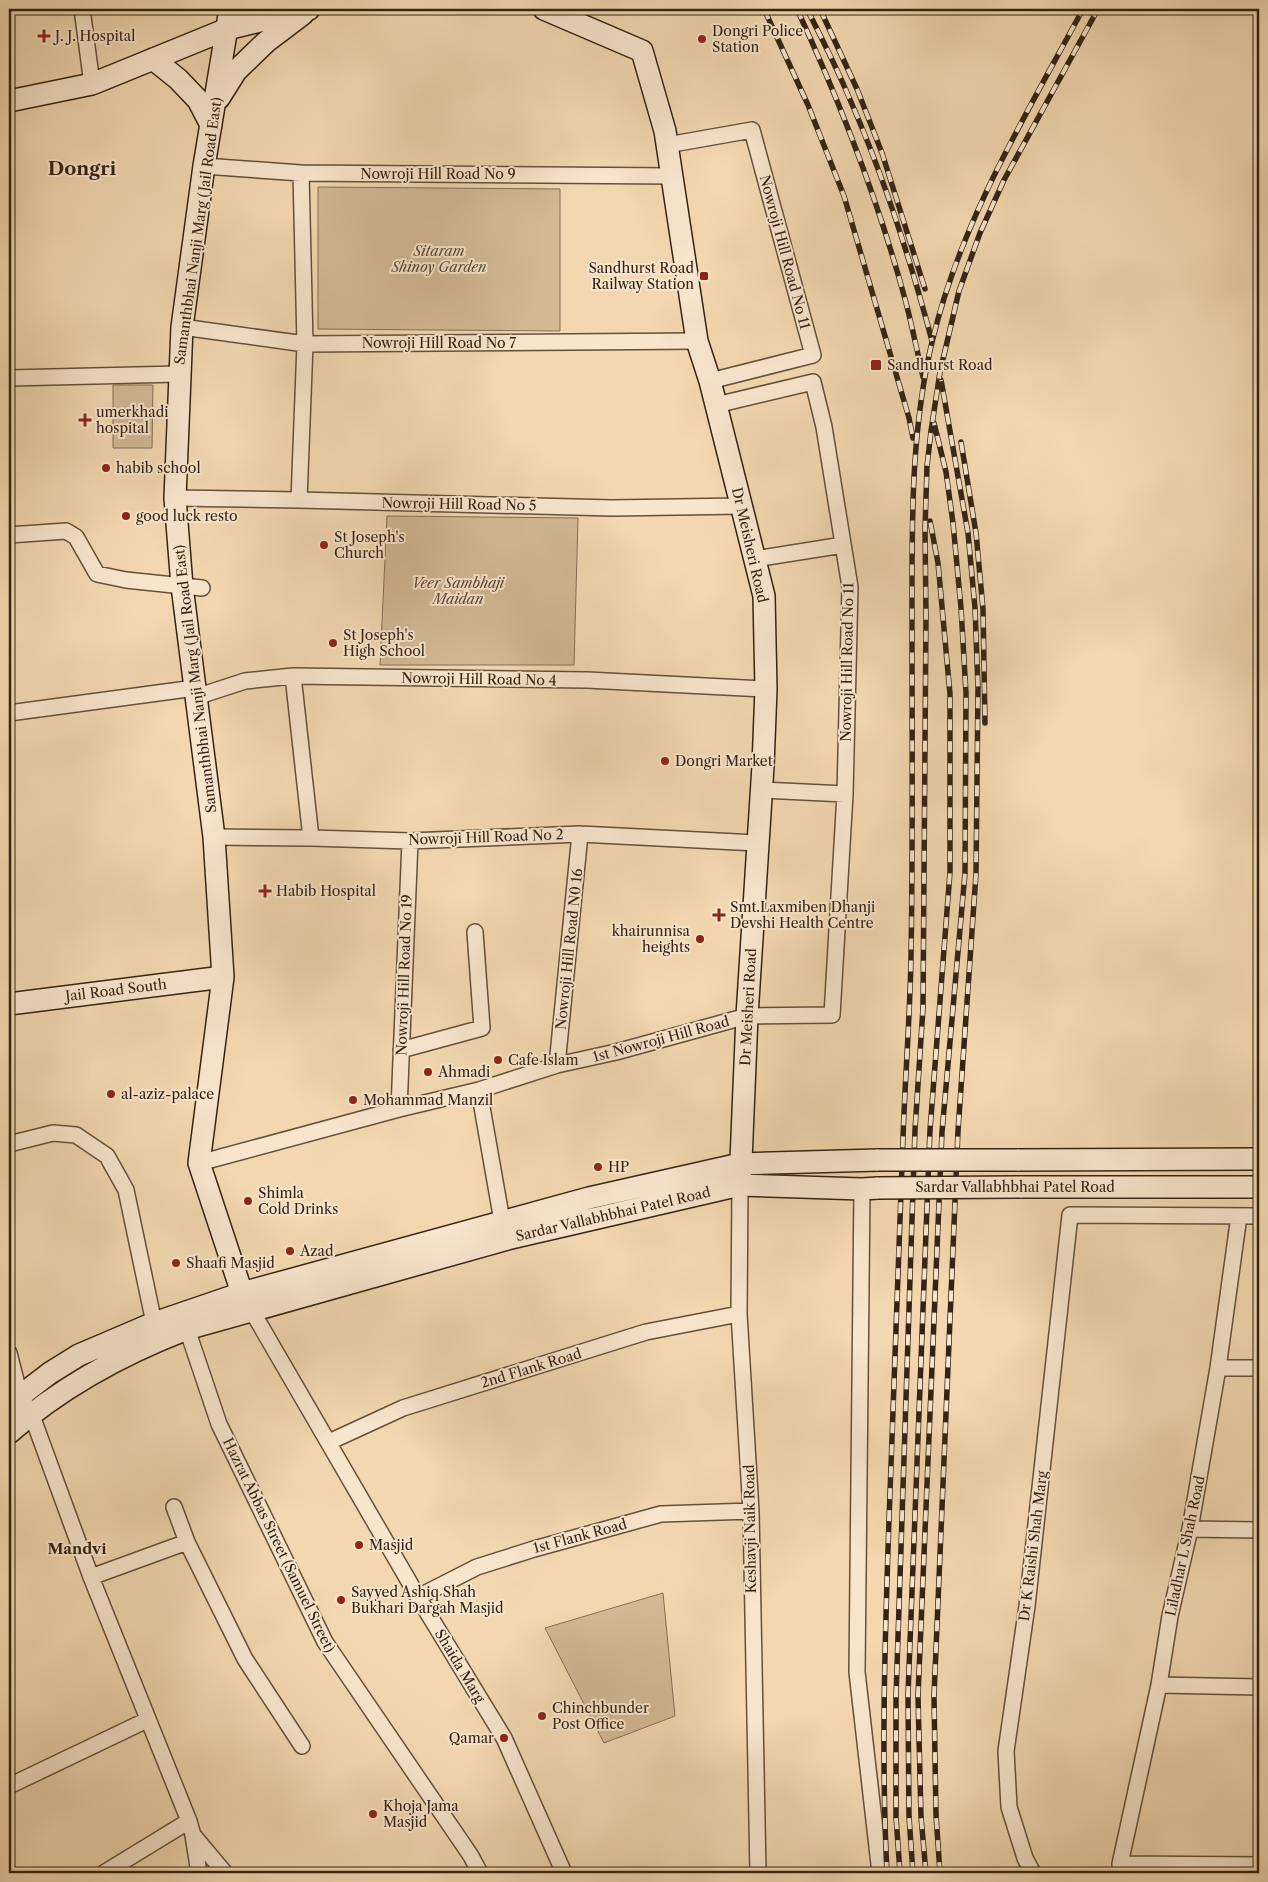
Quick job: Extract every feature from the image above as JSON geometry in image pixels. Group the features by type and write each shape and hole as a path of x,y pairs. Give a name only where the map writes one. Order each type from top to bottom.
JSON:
{"street":[{"path":"82,9 92,84"},
{"path":"153,59 178,80 213,116 236,71 266,42 310,9"},
{"path":"9,101 92,84 153,59 229,19 310,9"},
{"name":"Dr Meisheri Road","path":"544,9 642,51 665,131 697,341 710,381 764,596 766,689 762,790 747,1016 740,1186"},
{"name":"Samanthbhai Nanji Marg (Jail Road East)","path":"229,19 204,166 182,326 175,498 192,587 195,693 214,838 223,977 199,1163 247,1302"},
{"name":"Nowroji Hill Road No 11","path":"667,145 752,130 813,356 710,381"},
{"name":"Nowroji Hill Road No 9","path":"204,166 301,173 672,176"},
{"path":"298,500 304,344 301,173"},
{"name":"Nowroji Hill Road No 7","path":"182,326 304,344 697,341"},
{"path":"9,378 179,374"},
{"name":"Nowroji Hill Road No 11","path":"716,406 813,382 824,427 850,587 845,794 832,1014"},
{"name":"Nowroji Hill Road No 5","path":"175,498 612,508 742,506"},
{"path":"9,535 66,531 76,537 97,574 126,580 192,587"},
{"path":"756,559 843,545"},
{"path":"293,676 311,838"},
{"name":"Nowroji Hill Road No 4","path":"9,713 195,693 244,681 293,676 587,680 766,689"},
{"path":"762,790 845,794"},
{"name":"Nowroji Hill Road No 2","path":"214,838 410,841 580,834 757,843"},
{"name":"Nowroji Hill Road N0 16","path":"557,1066 580,834"},
{"name":"Nowroji Hill Road No 19","path":"399,1109 410,841"},
{"path":"401,1050 482,1028 475,932"},
{"name":"Jail Road South","path":"9,1004 223,977"},
{"name":"1st Nowroji Hill Road","path":"199,1163 399,1109 480,1090 557,1066 747,1016 832,1014"},
{"path":"480,1090 506,1229"},
{"path":"9,1144 53,1133 76,1135 107,1156 126,1190 158,1330"},
{"name":"Sardar Vallabhbhai Patel Road","path":"9,1432 20,1405 79,1355 247,1302 506,1229 622,1190 740,1164 878,1160 1259,1159"},
{"name":"Sardar Vallabhbhai Patel Road","path":"506,1229 740,1186 870,1188 1259,1187"},
{"name":"Keshavji Naik Road","path":"740,1186 739,1314 751,1511 758,1873"},
{"path":"870,1188 857,1672 880,1873"},
{"name":"Dr K Raishi Shah Marg","path":"1033,1873 1025,1858 1010,1807 1006,1751 1027,1606 1070,1216 1239,1216"},
{"path":"1239,1216 1259,1216"},
{"name":"Liladhar L Shah Road","path":"1120,1869 1159,1685 1170,1616 1190,1529 1218,1368 1239,1216"},
{"name":"Sardar Vallabhbhai Patel Road","path":"158,1330 187,1330 247,1302"},
{"name":"Shaida Marg","path":"247,1302 418,1597 504,1738 564,1873"},
{"name":"2nd Flank Road","path":"329,1442 403,1408 646,1332 739,1314"},
{"name":"Hazrat Abbas Street (Samuel Street)","path":"187,1330 219,1424 324,1642 480,1873"},
{"path":"9,1353 20,1405 191,1828 199,1873"},
{"path":"1218,1368 1259,1368"},
{"path":"174,1507 187,1542 245,1659 302,1746"},
{"name":"1st Flank Road","path":"418,1597 477,1567 660,1514 751,1511"},
{"path":"1190,1529 1259,1530"},
{"path":"91,1577 187,1542"},
{"path":"1159,1685 1259,1687"},
{"path":"9,1786 148,1720"},
{"path":"104,1873 191,1828"},
{"path":"191,1828 225,1873"},
{"path":"1120,1869 1259,1865"}],"green space":[{"name":"Sitaram Shinoy Garden","path":"318,187 560,189 560,331 318,329"},
{"path":"113,385 153,385 152,448 113,448"},
{"name":"Veer Sambhaji Maidan","path":"387,516 578,518 574,665 380,665"},
{"path":"663,1593 675,1716 604,1743 545,1628"}],"railway":[{"path":"764,9 808,105 844,196 909,418 913,438"},
{"path":"797,9 843,116 883,225 905,299 923,377"},
{"path":"807,9 838,73 873,155 915,279 932,341"},
{"path":"820,9 857,89 882,153 925,289"},
{"path":"887,1873 884,1785 885,1652 912,915 912,551 916,444 925,373 933,338 945,294 961,251 978,210 1018,128 1083,9"},
{"path":"900,1873 896,1817 896,1697 915,1130 923,1008 925,528 927,466 940,372 959,291 980,233 1004,180 1098,9"},
{"path":"940,1873 936,1815 934,1696 958,1131 976,874 978,688 975,608 968,533 941,380"},
{"path":"926,1873 921,1817 918,1696 942,1132 965,873 966,693 953,523 946,472 934,423"},
{"path":"961,442 976,533 983,609 985,723"},
{"path":"913,1873 909,1817 908,1694 930,1130 950,872 950,694 938,563 930,521"}],"place":[{"name":"J. J. Hospital","path":"44,36"},
{"name":"Dongri Police Station","path":"702,39"},
{"name":"Sandhurst Road Railway Station","path":"704,276"},
{"name":"Sandhurst Road","path":"876,365"},
{"name":"umerkhadi hospital","path":"85,420"},
{"name":"habib school","path":"106,468"},
{"name":"good luck resto","path":"126,516"},
{"name":"St Joseph's Church","path":"324,545"},
{"name":"St Joseph's High School","path":"333,643"},
{"name":"Dongri Market","path":"665,761"},
{"name":"Habib Hospital","path":"265,891"},
{"name":"Smt.Laxmiben Dhanji Devshi Health Centre","path":"719,915"},
{"name":"khairunnisa heights","path":"700,939"},
{"name":"Cafe Islam","path":"498,1060"},
{"name":"Ahmadi","path":"428,1072"},
{"name":"al-aziz-palace","path":"111,1094"},
{"name":"Mohammad Manzil","path":"353,1100"},
{"name":"HP","path":"598,1167"},
{"name":"Shimla Cold Drinks","path":"248,1201"},
{"name":"Azad","path":"290,1251"},
{"name":"Shaafi Masjid","path":"176,1263"},
{"name":"Masjid","path":"359,1545"},
{"name":"Sayyed Ashiq Shah Bukhari Dargah Masjid","path":"341,1600"},
{"name":"Chinchbunder Post Office","path":"542,1716"},
{"name":"Qamar","path":"504,1738"},
{"name":"Khoja Jama Masjid","path":"373,1814"}],"district":[{"name":"Dongri","path":"82,168"},
{"name":"Mandvi","path":"77,1549"}]}
